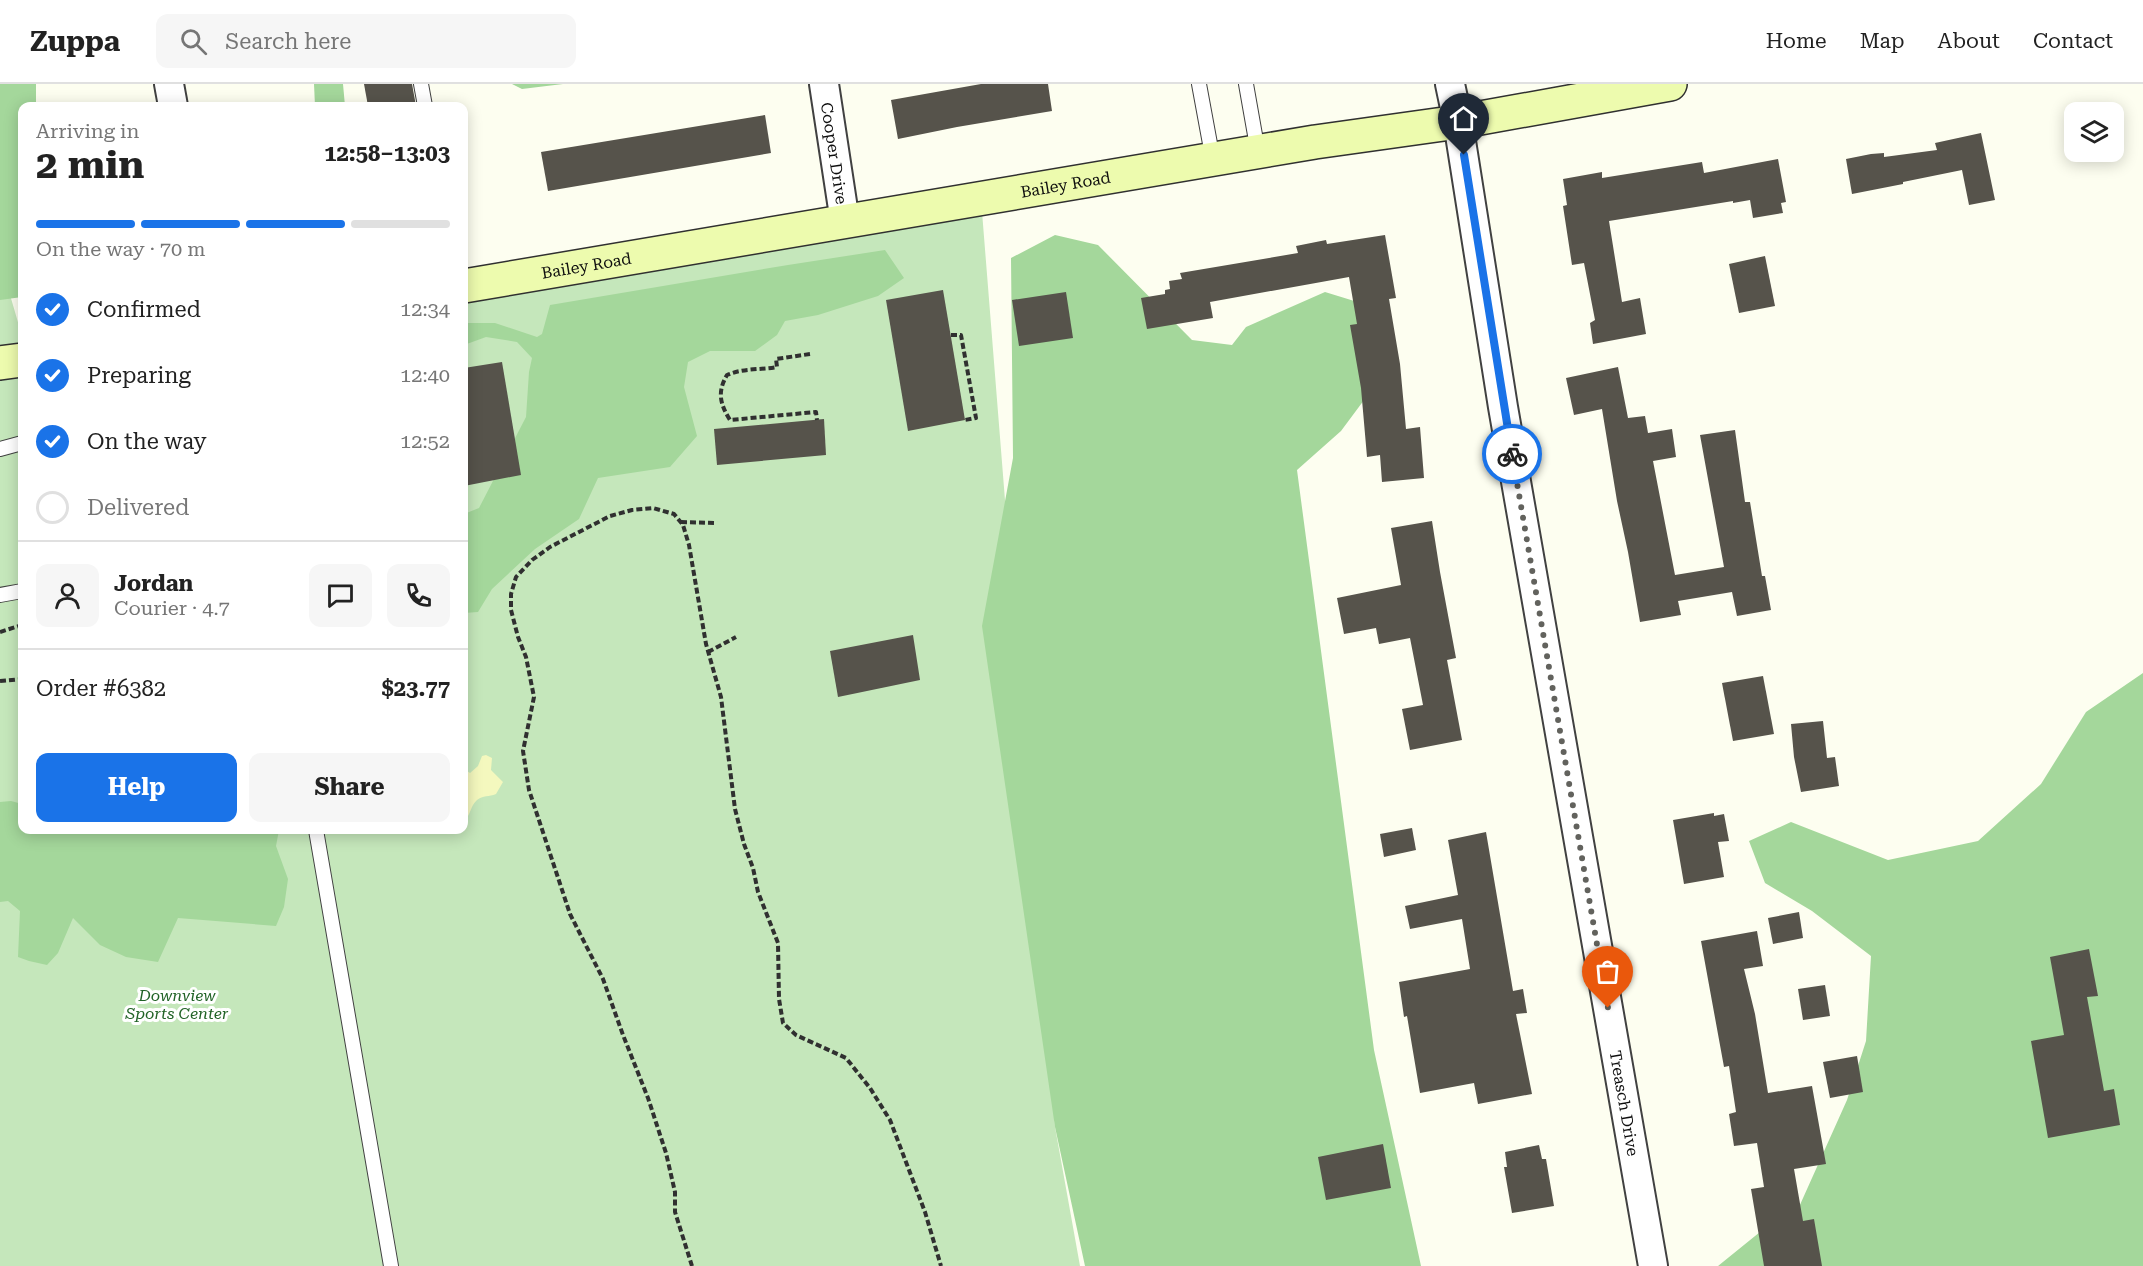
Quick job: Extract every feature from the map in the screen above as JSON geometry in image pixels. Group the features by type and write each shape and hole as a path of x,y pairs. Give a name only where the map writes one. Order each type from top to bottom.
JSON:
{"street":[{"path":"169,84 172,102"},
{"name":"Cooper Drive","path":"824,84 845,222"},
{"name":"Treasch Drive","path":"1450,84 1653,1266"},
{"name":"Bailey Road","path":"468,285 1315,142 1458,122 1670,84"},
{"path":"0,363 18,361"}],"lane":[{"path":"421,84 424,102"},
{"path":"1199,84 1213,160"},
{"path":"1246,84 1257,152"},
{"path":"0,449 18,444"},
{"path":"0,595 18,592"},
{"path":"317,834 391,1266"}],"path":[{"path":"951,335 961,334 976,418 965,420"},
{"path":"810,354 776,359 777,367 742,370 727,375 720,392 720,402 730,420 816,412 817,420"},
{"path":"692,1266 675,1212 675,1192 666,1153 648,1098 603,980 570,914 529,790 524,771 523,752 534,697 526,657 511,610 511,594 516,577 532,560 550,547 610,516 632,510 653,508 674,514 681,522 689,545 708,652 721,697 735,809 758,892 778,944 779,999 783,1023 795,1035 846,1058 870,1088 890,1120 903,1152 925,1212 941,1266"},
{"path":"681,522 717,523"},
{"path":"0,632 18,626"},
{"path":"708,652 736,637"},
{"path":"0,681 18,679"}],"green space":[{"name":"Downview Sports Center","path":"981,199 1055,1127 1080,1266 0,1266 0,272 8,288 18,322 18,834 468,834 468,284"}],"shaded area":[{"path":"0,84 36,84 36,102 18,102 18,298 0,300"},
{"path":"314,84 343,84 345,102 315,102"},
{"path":"512,84 563,84 522,89"},
{"path":"1055,235 1098,245 1192,340 1232,345 1246,327 1325,292 1364,304 1370,392 1341,431 1297,470 1374,1050 1421,1266 1085,1266 1055,1127 982,626 1013,458 1011,258"},
{"path":"885,250 904,278 878,296 818,315 785,321 777,335 755,351 710,351 688,362 684,387 697,436 670,467 598,478 579,519 535,549 492,589 478,612 468,613 468,512 479,508 526,417 532,358 517,342 486,337 468,344 468,323 495,323 537,337 542,334 550,305"},
{"path":"2143,673 2143,1266 1718,1266 1760,1232 1799,1207 1847,1100 1866,1041 1871,956 1812,911 1765,883 1749,841 1791,822 1888,860 1978,841 2041,784 2086,712"},
{"path":"0,802 18,803 18,834 278,834 276,846 288,879 284,907 276,926 178,918 158,962 126,957 100,945 73,918 58,953 47,965 18,957 20,911 8,901 0,902"}],"sand":[{"path":"482,756 492,758 491,770 503,782 496,794 477,800 468,816 468,772 470,773 478,766"}],"building":[{"path":"364,84 412,84 415,102 367,102"},
{"path":"981,84 1048,84 1052,111 898,139 891,100"},
{"path":"765,115 771,153 548,191 541,152"},
{"path":"1981,133 1995,200 1969,205 1962,170 1852,194 1846,159 1871,154 1884,153 1884,157 1937,150 1935,143"},
{"path":"1778,159 1786,202 1781,203 1783,213 1753,218 1750,200 1609,221 1622,302 1640,298 1646,334 1593,344 1590,323 1595,320 1584,263 1572,265 1563,206 1567,205 1563,179 1602,172 1602,178 1702,162 1704,173"},
{"path":"1385,235 1396,298 1389,299 1400,364 1406,429 1420,427 1424,478 1382,482 1380,455 1367,457 1361,388 1350,325 1357,324 1349,277 1210,302 1213,318 1147,329 1141,298 1165,294 1165,290 1170,289 1169,281 1182,279 1180,273 1298,253 1296,246 1326,240 1327,244"},
{"path":"1765,256 1775,306 1739,313 1729,264"},
{"path":"943,290 965,420 908,431 886,300"},
{"path":"1066,292 1073,338 1019,346 1012,300"},
{"path":"502,362 521,475 468,485 468,367"},
{"path":"1618,367 1628,418 1645,416 1648,433 1672,429 1676,457 1653,461 1675,575 1724,567 1700,435 1735,430 1745,502 1750,502 1762,576 1765,576 1771,610 1737,616 1732,592 1678,601 1681,615 1640,622 1602,409 1574,415 1566,378"},
{"path":"824,419 826,455 717,465 714,429"},
{"path":"1432,521 1456,658 1447,660 1462,740 1410,750 1402,709 1423,705 1410,638 1379,644 1376,628 1344,634 1337,598 1401,585 1391,528"},
{"path":"913,635 920,680 838,697 830,651"},
{"path":"1763,676 1774,734 1733,741 1722,683"},
{"path":"1823,721 1827,758 1835,757 1839,786 1801,792 1794,757 1791,724"},
{"path":"1714,813 1714,816 1724,814 1729,841 1718,842 1724,877 1684,884 1673,820"},
{"path":"1412,828 1416,850 1384,857 1380,834"},
{"path":"1486,832 1513,991 1523,989 1527,1013 1516,1014 1532,1094 1478,1104 1474,1083 1420,1093 1399,982 1470,969 1462,919 1410,929 1405,906 1458,895 1448,840"},
{"path":"1799,912 1803,938 1773,944 1768,918"},
{"path":"1757,931 1763,966 1744,969 1755,1014 1768,1093 1812,1086 1826,1164 1794,1169 1803,1221 1814,1219 1822,1266 1764,1266 1751,1189 1764,1187 1757,1143 1734,1146 1729,1114 1736,1112 1729,1066 1724,1067 1701,941"},
{"path":"2089,949 2098,996 2087,997 2104,1091 2114,1089 2120,1125 2048,1138 2031,1041 2064,1035 2050,957"},
{"path":"1825,985 1830,1016 1803,1020 1798,989"},
{"path":"1857,1056 1863,1092 1830,1098 1823,1062"},
{"path":"1383,1144 1391,1188 1326,1200 1318,1157"},
{"path":"1539,1145 1542,1159 1546,1159 1554,1206 1512,1213 1504,1167 1507,1167 1505,1152"}],"way so far":[{"path":"1512,454 1608,1008"}],"route":[{"path":"1464,155 1512,454"}]}
